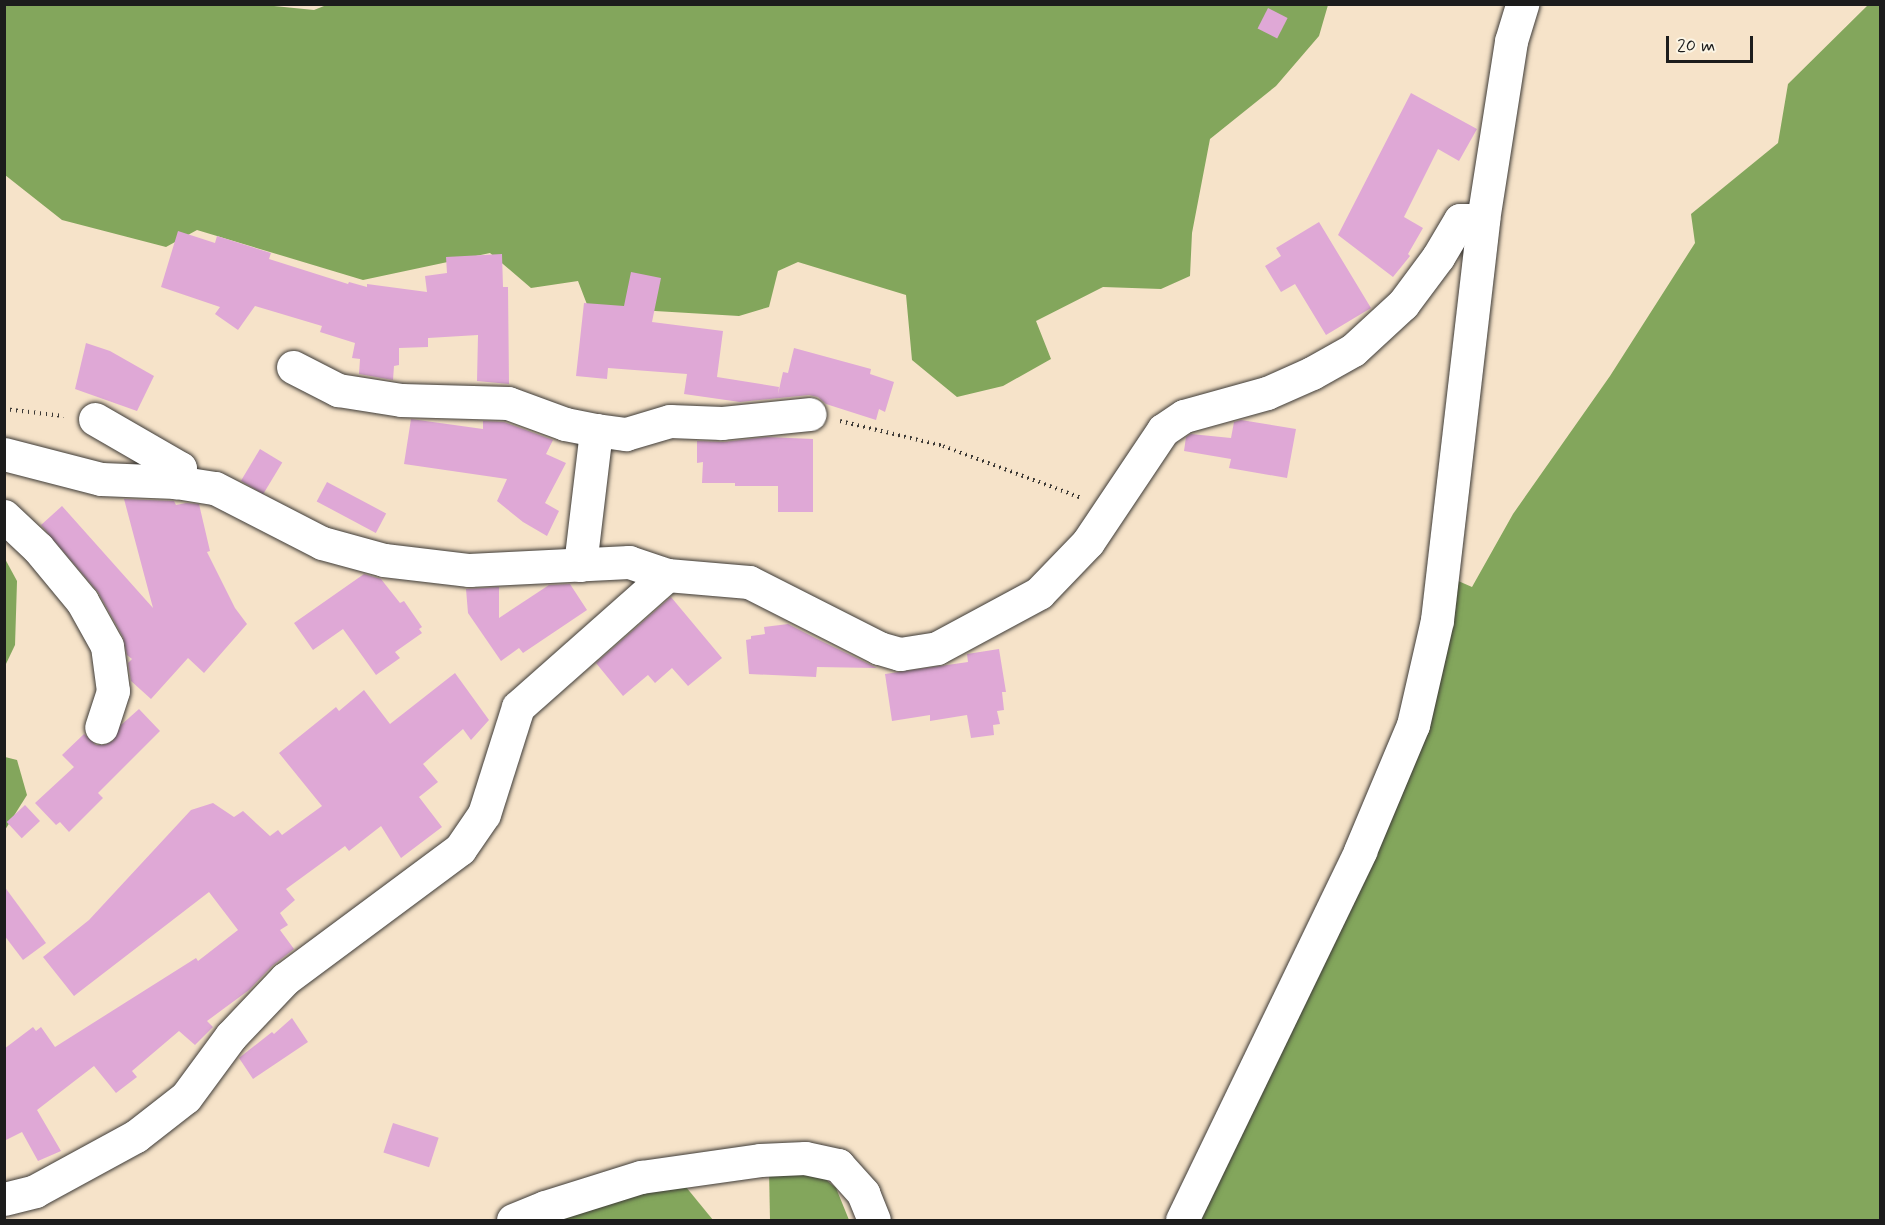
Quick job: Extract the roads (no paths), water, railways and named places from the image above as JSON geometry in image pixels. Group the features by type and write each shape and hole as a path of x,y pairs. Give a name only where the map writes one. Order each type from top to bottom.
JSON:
{"street":[{"path":"1182,1221 1360,851 1413,725 1437,620 1484,220 1511,41 1522,4"},
{"path":"4,454 101,479 176,482 215,488 322,543 384,560 469,570 629,562 668,574 749,582 879,648 900,654 937,648 1039,592 1088,542 1163,430 1184,416 1267,393 1312,373 1353,350 1403,304 1438,257 1460,220 1484,220"},
{"path":"292,367 338,390 401,400 508,403 566,424 626,435 670,421 722,423 810,414"},
{"path":"95,419 180,468 176,482"},
{"path":"580,564 596,430"},
{"path":"4,516 38,548 82,601 107,646 113,691 101,727"},
{"path":"4,1199 35,1191 136,1136 186,1097 231,1036 285,979 460,849 484,814 518,707 668,574"},
{"path":"513,1221 545,1207 641,1177 760,1160 805,1158 838,1165 863,1193 874,1221"}]}
